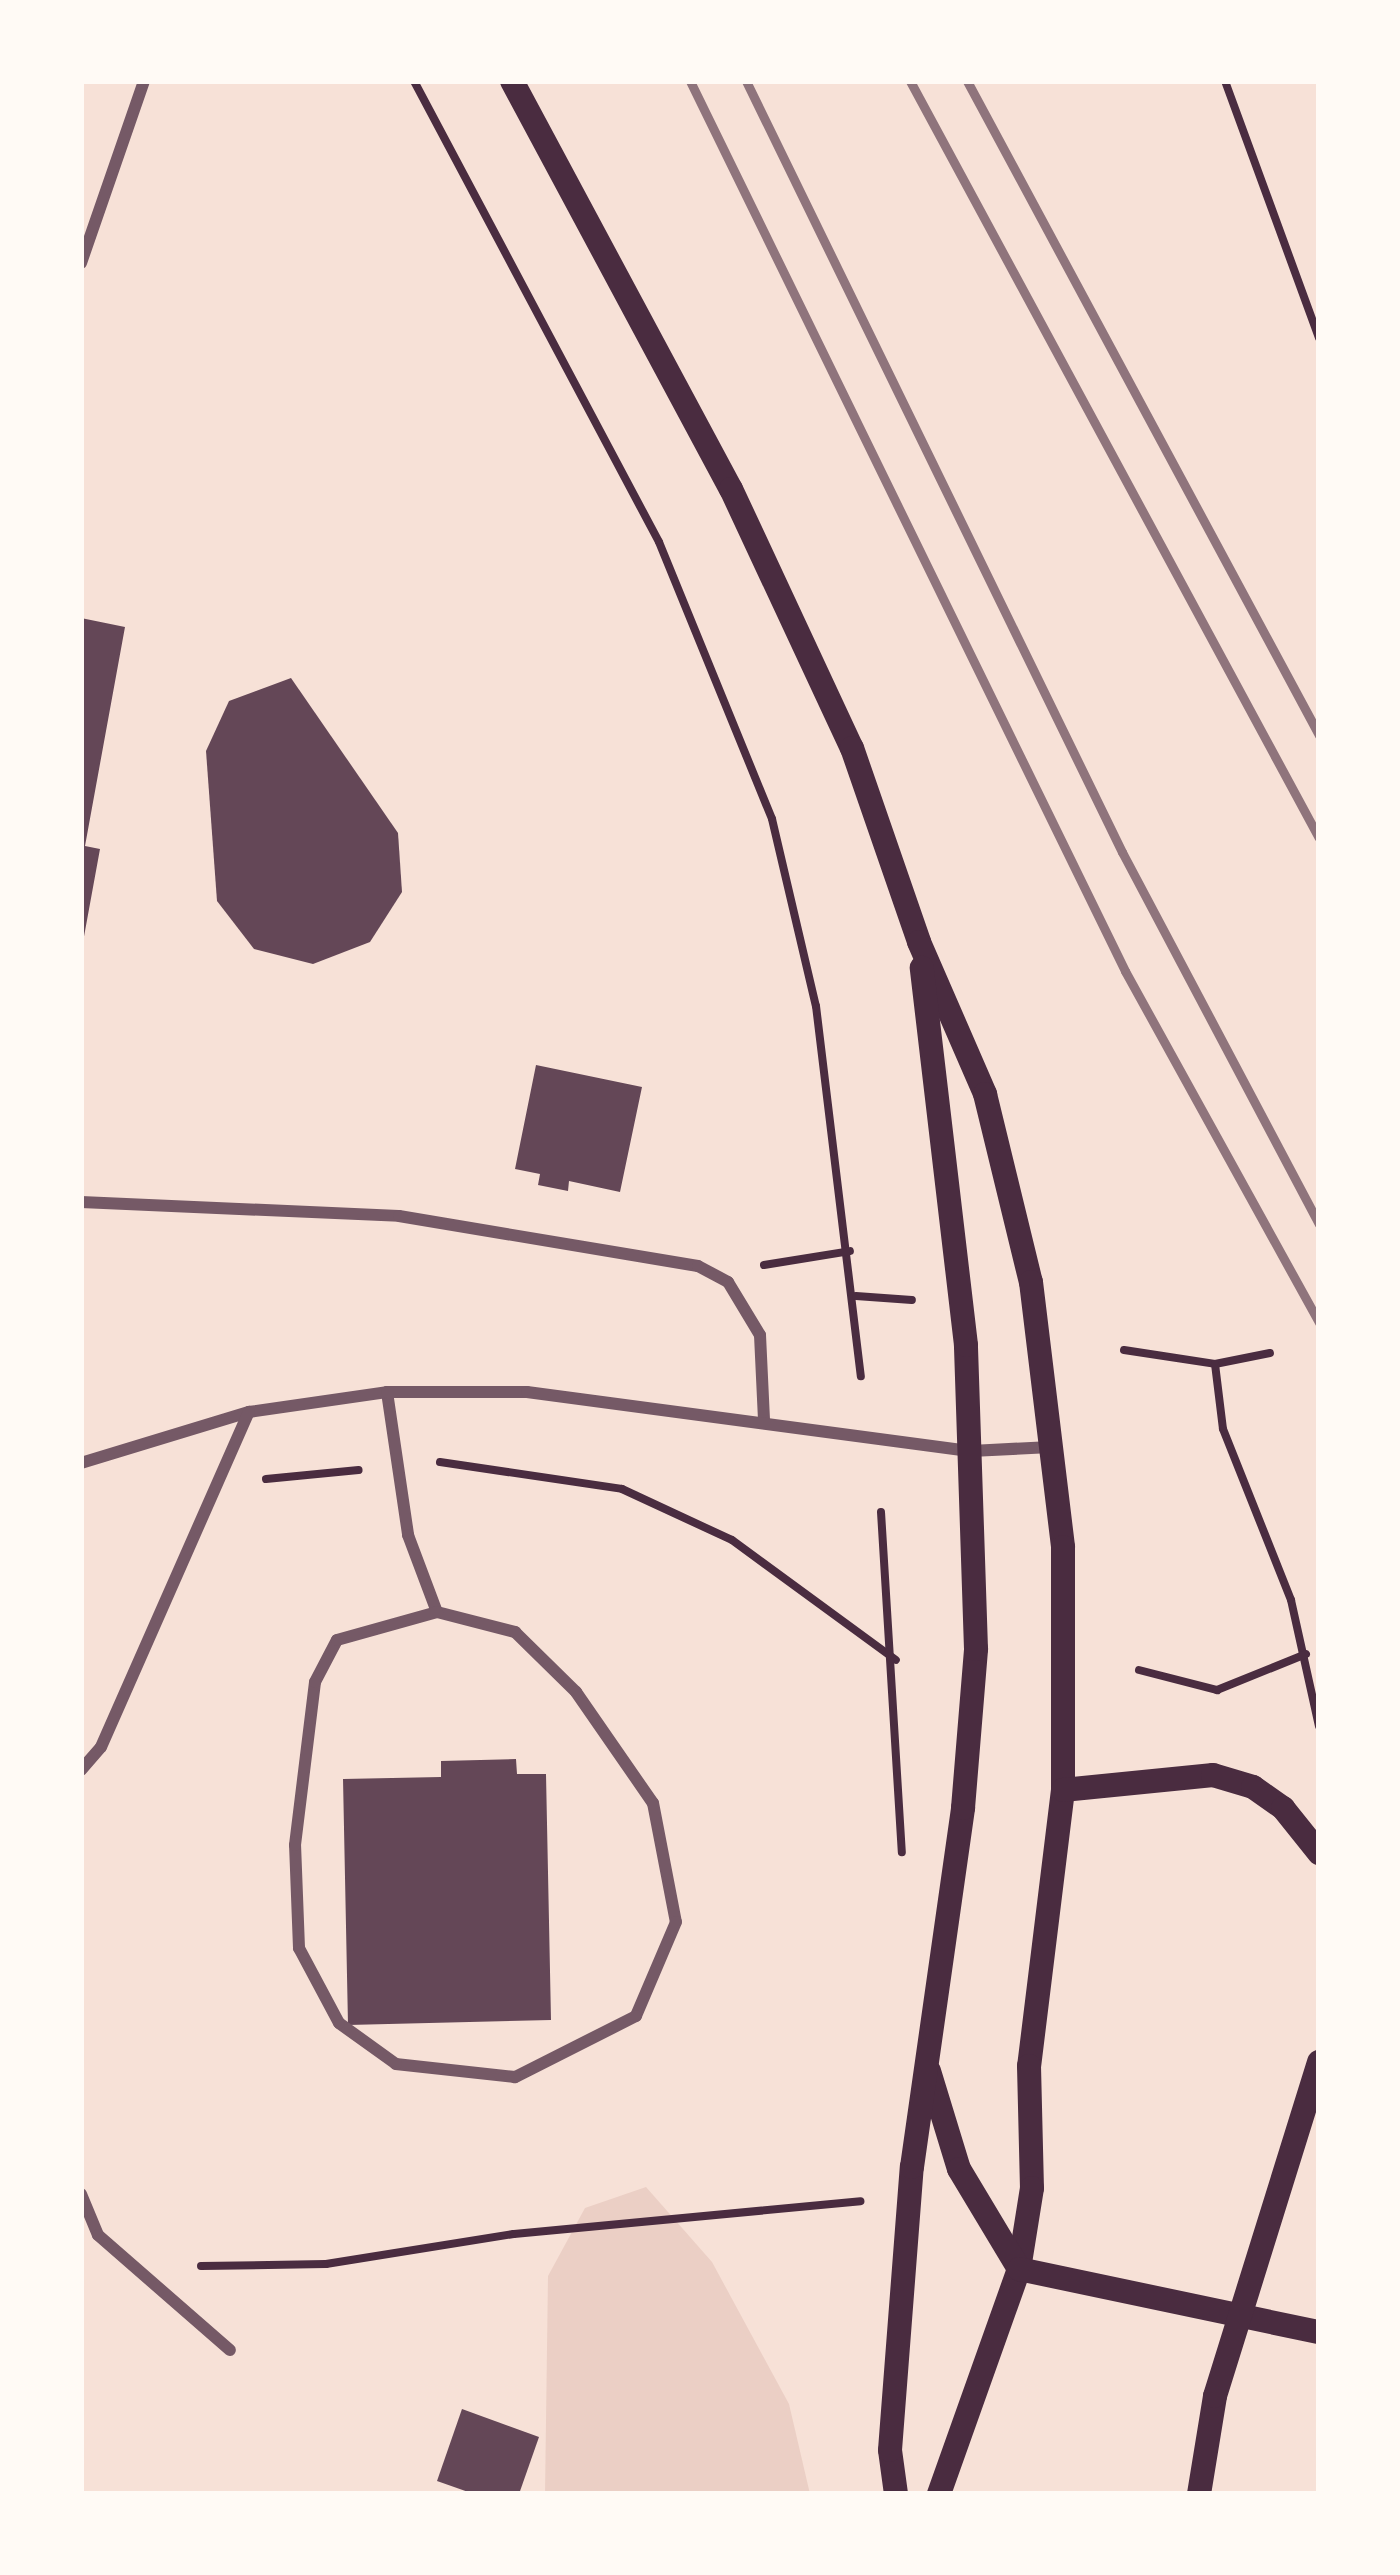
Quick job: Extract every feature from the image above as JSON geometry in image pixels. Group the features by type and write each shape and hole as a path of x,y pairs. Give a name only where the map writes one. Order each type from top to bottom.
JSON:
{"main road":[{"path":"512,81 790,607 852,748 920,942 985,1094 1017,1211 1052,1448 1066,1630 1063,1790 1029,2066 1032,2188 1019,2269 939,2494"},
{"path":"896,2494 899,2297 926,2062 963,1808 976,1649 971,1450 920,942"},
{"path":"1063,1790 1213,1774 1253,1787 1283,1808 1319,1852"},
{"path":"926,2062 959,2169 1019,2269 1319,2332"},
{"path":"1198,2494 1215,2396 1319,2062"}],"street":[{"path":"81,263 144,81"},
{"path":"81,1202 399,1216 698,1266 728,1282 760,1335 764,1421"},
{"path":"81,1463 249,1412 387,1392 527,1392 971,1450 1052,1448"},
{"path":"387,1392 408,1535 437,1612"},
{"path":"81,1770 101,1747 249,1412"},
{"path":"437,1612 515,1632 576,1692 653,1803 676,1922 635,2016 515,2078 396,2064 339,2024 298,1948 295,1845 315,1682 338,1640 437,1612"},
{"path":"81,2194 98,2235 230,2350"}],"path":[{"path":"414,81 659,542 743,737 772,819 816,1006 856,1296 861,1376"},
{"path":"1225,81 1319,338"},
{"path":"778,1258 850,1251"},
{"path":"856,1296 920,1301"},
{"path":"1124,1349 1215,1364 1270,1353"},
{"path":"1215,1364 1223,1429 1306,1654 1319,1726"},
{"path":"438,1462 622,1489 732,1540 896,1660"},
{"path":"254,1481 335,1472"},
{"path":"881,1512 896,1660 902,1866"},
{"path":"1139,1670 1216,1690 1306,1654"},
{"path":"134,2267 326,2264 514,2234 872,2200"}],"shaded area":[{"path":"646,2187 712,2262 789,2404 810,2494 545,2494 548,2276 585,2208"}],"building":[{"path":"81,618 125,627 85,846 100,849 83,942"},
{"path":"291,678 398,833 402,892 370,942 313,964 254,949 217,901 206,751 229,701"},
{"path":"536,1065 642,1087 620,1192 569,1181 568,1191 538,1185 540,1174 515,1169"},
{"path":"516,1759 517,1774 546,1774 551,2020 348,2025 343,1779 441,1777 441,1761"},
{"path":"462,2409 539,2437 519,2494 474,2494 437,2481"}],"railway":[{"path":"690,81 1125,971 1319,1323"},
{"path":"746,81 1122,852 1319,1224"},
{"path":"910,81 1319,838"},
{"path":"967,81 1319,735"}]}
